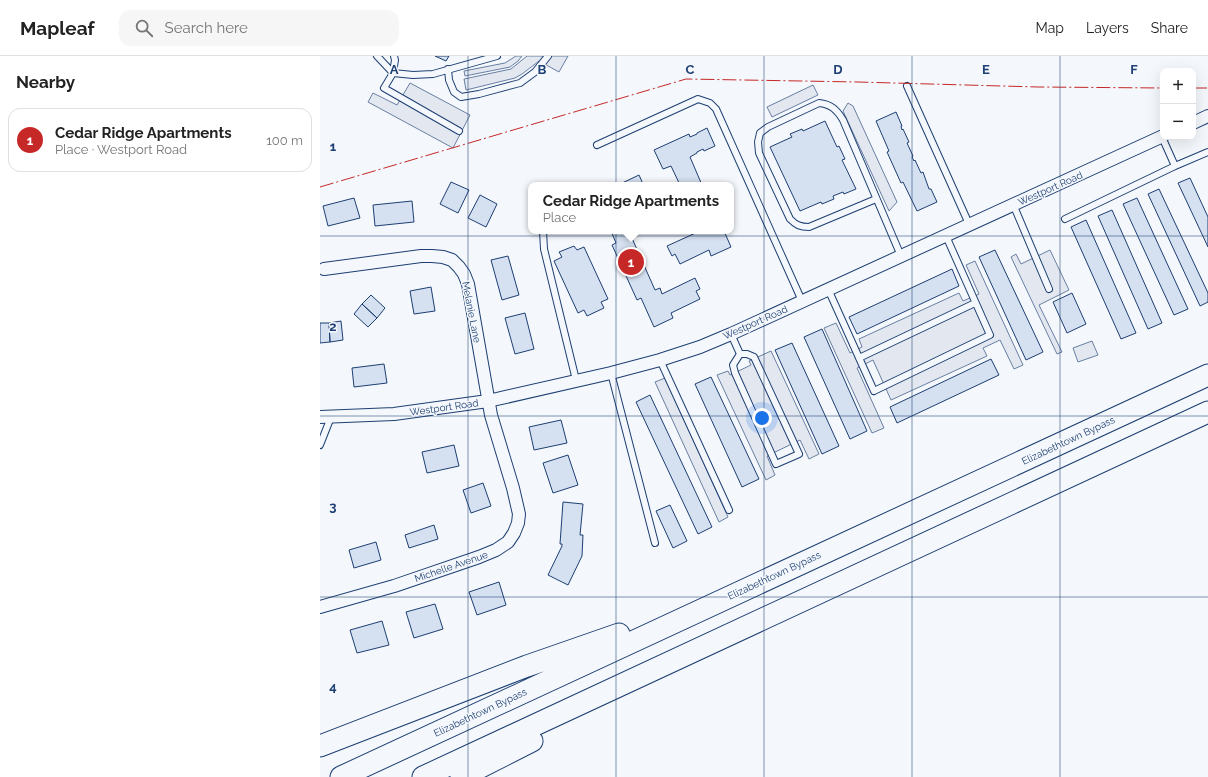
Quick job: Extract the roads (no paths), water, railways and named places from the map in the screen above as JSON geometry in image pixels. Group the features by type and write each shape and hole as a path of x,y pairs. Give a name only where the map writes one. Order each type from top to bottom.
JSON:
{"highway":[{"name":"Elizabethtown Bypass","path":"341,777 1208,375"},
{"path":"422,777 1208,412"},
{"path":"320,746 527,666 731,595"},
{"path":"461,777 804,599"}],"street":[{"path":"1196,122 1208,116"},
{"name":"Westport Road","path":"325,417 394,414 488,401 611,373 660,360 731,334 1160,137"},
{"name":"Melanie Lane","path":"324,269 421,256 443,257 452,260 459,266 468,284 488,401"},
{"name":"Michelle Avenue","path":"320,607 394,586 479,557 496,550 508,542 518,523 519,514 488,401"}],"lane":[{"path":"377,56 393,73 413,75 433,74 497,56"},
{"path":"394,56 395,60 393,73 384,88 460,131"},
{"path":"448,69 449,80 454,92 461,96 479,94 520,83 535,72 548,56"},
{"path":"908,86 969,224"},
{"path":"597,145 698,99 710,103 716,109 802,301"},
{"path":"876,199 809,228 795,224 790,219 759,153 758,142 760,133 768,127 819,103 834,108 842,120 901,256"},
{"path":"1165,140 1175,166"},
{"path":"1065,219 1175,166 1208,152"},
{"path":"1013,204 1050,289"},
{"path":"543,234 544,249 576,380"},
{"path":"828,289 874,391 990,335 946,236"},
{"path":"859,358 975,303"},
{"path":"731,334 740,354"},
{"path":"740,354 747,354 754,357 799,454 776,464 735,373 733,365 740,354"},
{"path":"660,360 729,510"},
{"path":"611,373 655,543"},
{"path":"320,445 325,417"}],"place":[{"name":"Cedar Ridge Apartments","path":"631,262"}]}
